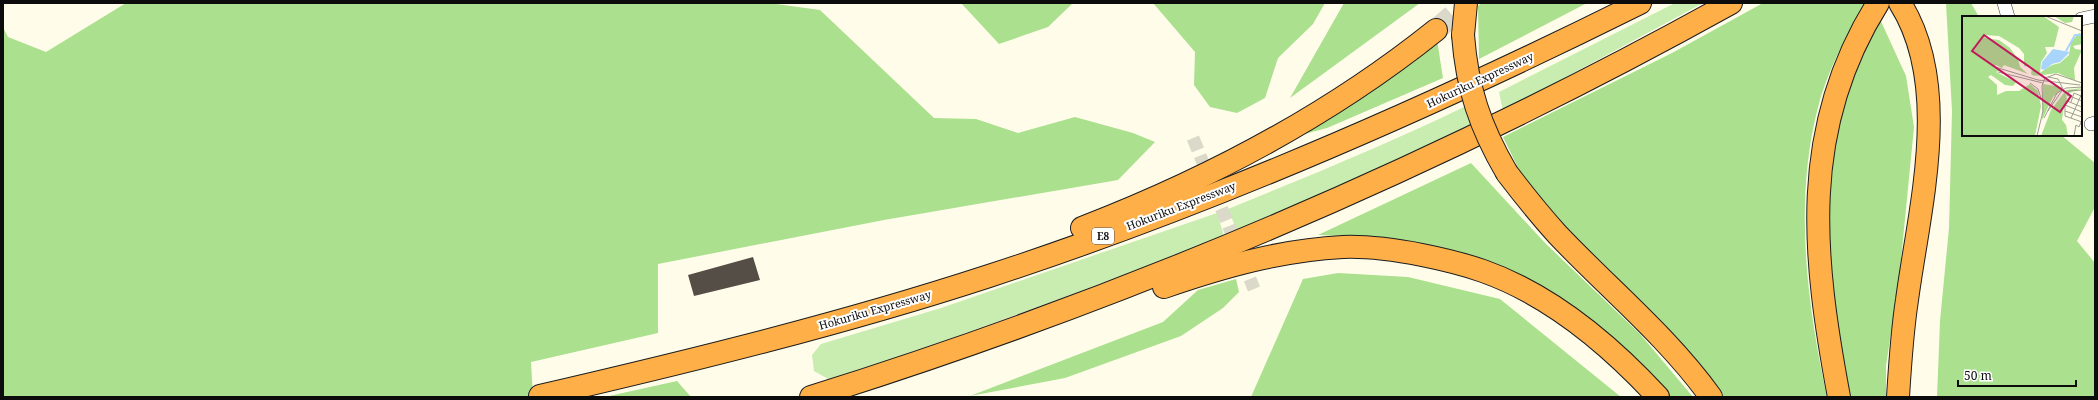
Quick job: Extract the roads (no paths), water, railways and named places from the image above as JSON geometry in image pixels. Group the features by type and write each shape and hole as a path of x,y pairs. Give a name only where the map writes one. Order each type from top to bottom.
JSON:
{"highway":[{"path":"1466,3 1463,35 1465,64 1471,91 1479,118 1492,147 1507,173 1557,234 1644,319 1711,397"},
{"name":"Hokuriku Expressway","path":"540,396 691,361 858,316 990,276 1127,227 1248,181 1375,129 1640,3"},
{"path":"811,397 1014,330 1145,280 1278,225 1432,155 1583,82 1731,3"},
{"path":"1839,397 1828,337 1818,241 1818,197 1822,157 1828,122 1840,84 1856,45 1878,3"},
{"path":"1898,397 1906,302 1927,172 1929,128 1927,83 1924,68 1918,46 1900,3"},
{"path":"858,316 1102,221 1245,155 1308,120 1363,84 1436,30"},
{"path":"837,397 1020,338 1198,275 1254,259 1344,247 1392,249 1439,259 1483,271 1519,287 1567,316 1639,376 1658,397"}],"street":[{"path":"2004,3 2008,16"},
{"path":"2082,20 2095,16"}],"tunnel":[{"path":"1436,30 1467,3"},
{"path":"1193,138 1254,289"}]}
